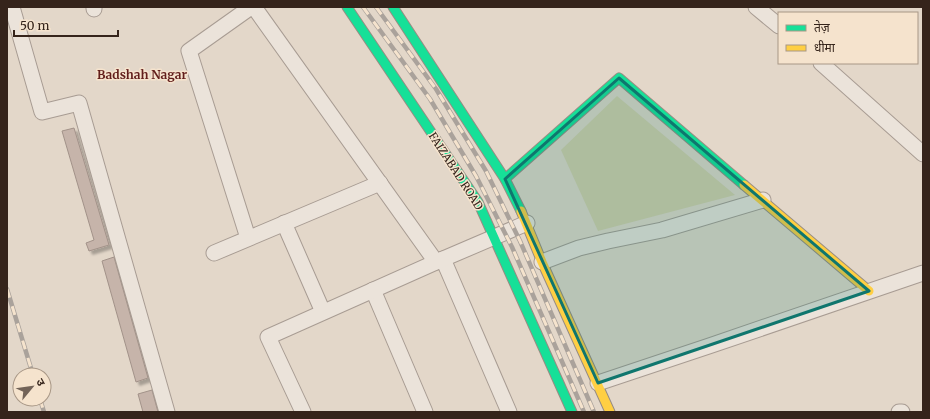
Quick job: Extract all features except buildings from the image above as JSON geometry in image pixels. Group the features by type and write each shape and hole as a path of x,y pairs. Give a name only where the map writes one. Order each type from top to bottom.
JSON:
{"main road":[{"name":"FAIZABAD ROAD","path":"347,7 478,202 572,412"},
{"path":"394,7 505,179 527,223 542,262 598,382 610,412"},
{"path":"505,179 619,78 869,291"}],"street":[{"path":"12,7 42,112 79,103 168,412"},
{"path":"248,238 189,51 253,7 380,183 440,260 509,412"},
{"path":"756,7 778,25"},
{"path":"822,64 919,145"},
{"path":"214,252 380,183"},
{"path":"542,262 579,248 662,230 763,200"},
{"path":"284,223 323,312"},
{"path":"303,412 268,337 527,223"},
{"path":"598,382 923,273"},
{"path":"373,290 425,412"}],"highlighted area":[{"path":"619,78 869,291 598,383 505,179"}],"shaded area":[{"path":"617,96 735,195 598,231 561,150"}],"railway":[{"path":"363,7 430,99 476,176 512,247 584,412"},
{"path":"376,7 436,89 486,171 520,241 594,412"},
{"path":"7,289 31,367"},
{"path":"42,407 44,412"}],"traffic: fast":[{"path":"347,7 478,202 572,412"},
{"path":"393,7 505,179 521,211"},
{"path":"505,179 619,78 744,185"}],"traffic: slow":[{"path":"744,185 869,291"},
{"path":"521,211 542,262 610,412"}],"district":[{"name":"Badshah Nagar","path":"142,75"}]}
